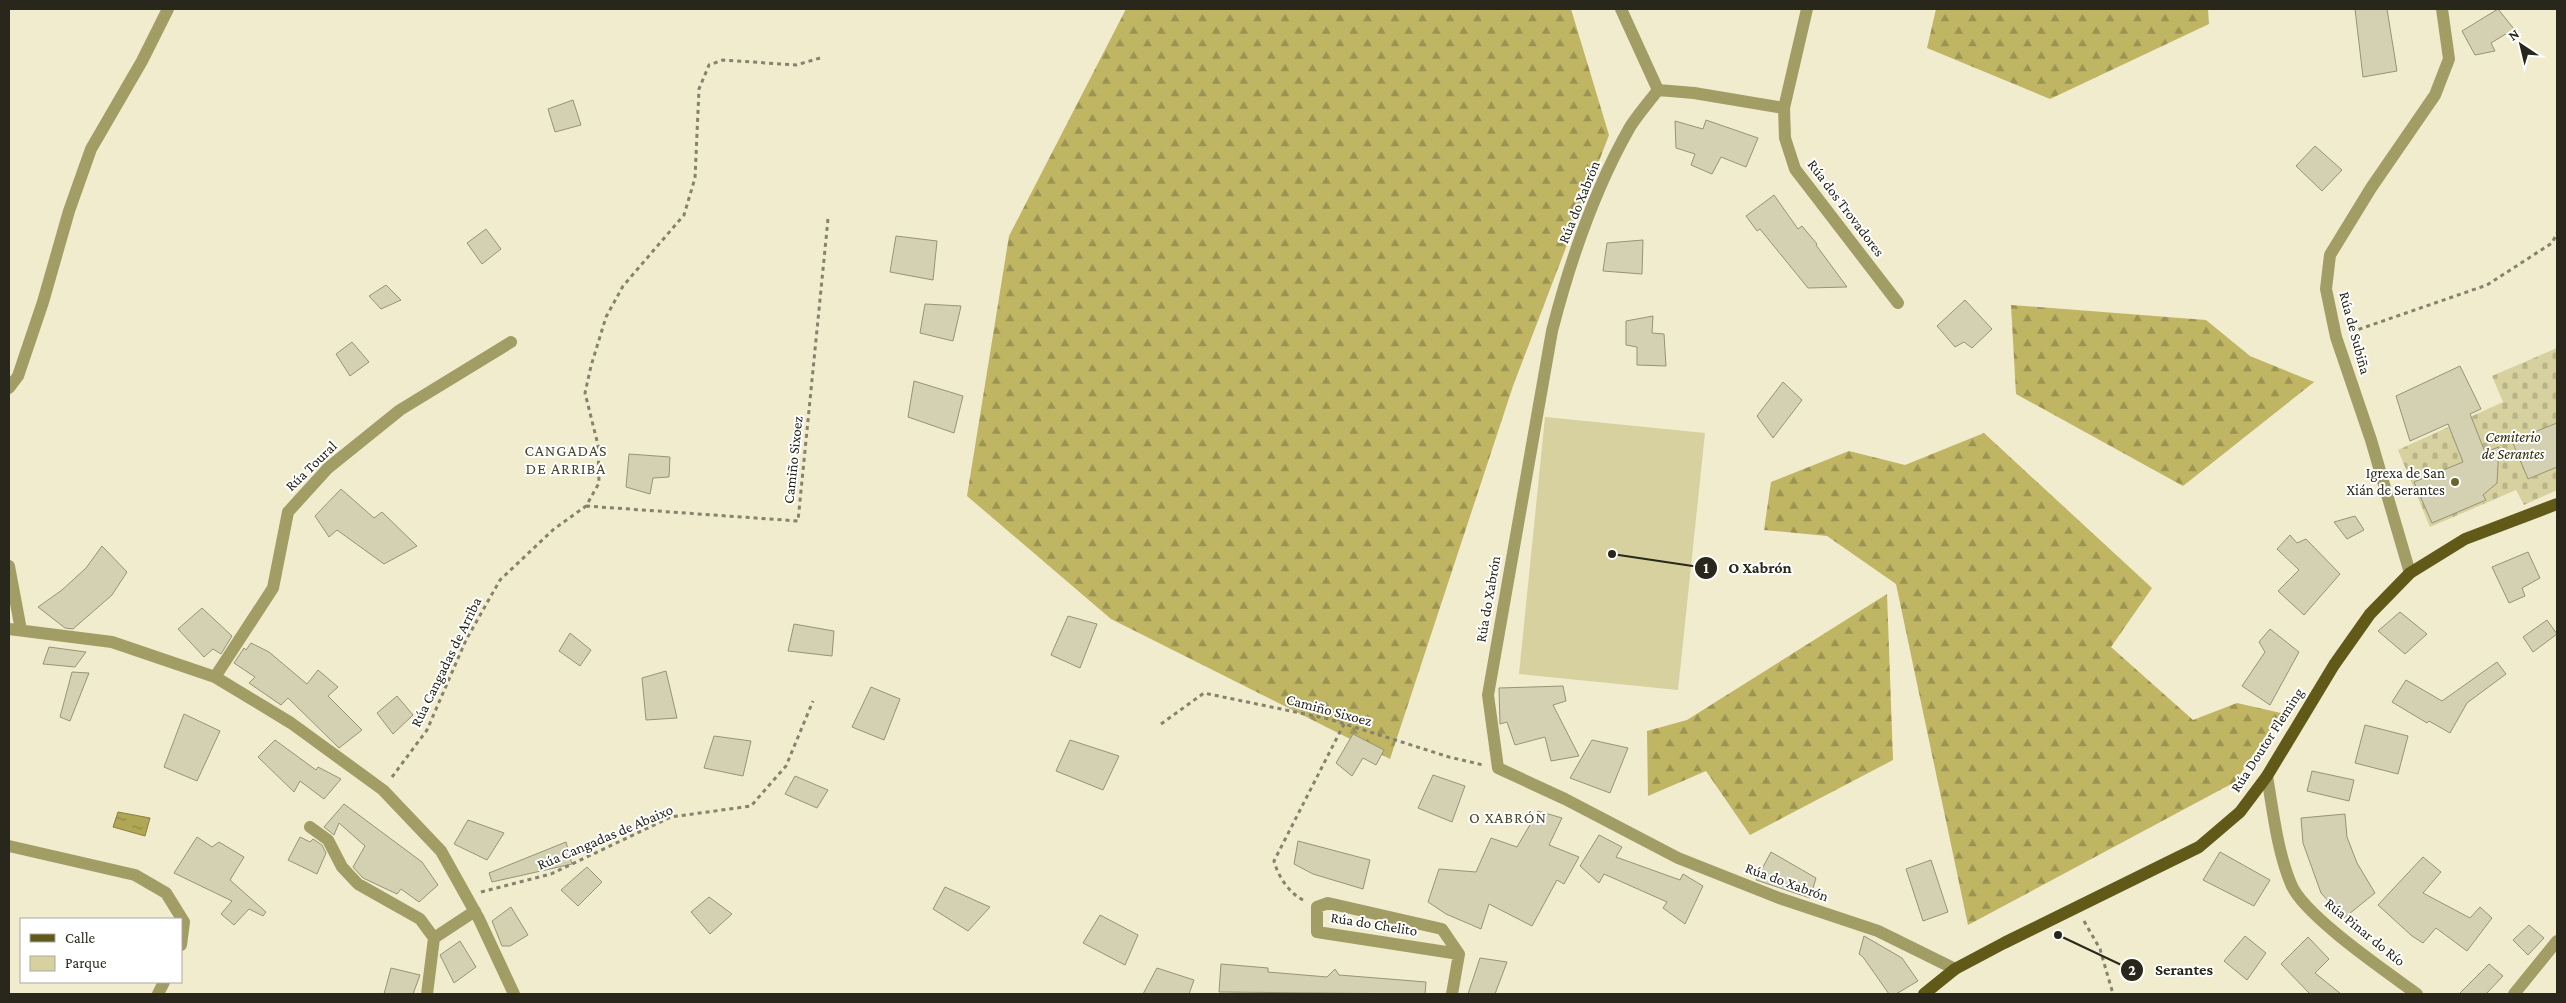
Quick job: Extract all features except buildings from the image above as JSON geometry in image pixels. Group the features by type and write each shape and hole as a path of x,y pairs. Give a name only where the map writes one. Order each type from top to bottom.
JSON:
{"main road":[{"name":"Rúa Doutor Fleming","path":"1924,994 1955,969 2199,846 2240,812 2267,776 2334,665 2365,621 2410,573 2465,539 2557,504"}],"street":[{"path":"9,388 18,376 43,302 68,211 91,149 142,61 168,9"},
{"path":"1621,9 1638,50 1658,90 1694,93 1784,108"},
{"name":"Rúa dos Trovadores","path":"1807,9 1784,108 1785,138 1795,169 1898,302"},
{"name":"Rúa de Subiña","path":"2410,573 2371,440 2336,337 2326,288 2330,255 2371,188 2435,95 2449,60 2442,9"},
{"name":"Rúa do Xabrón","path":"1658,90 1631,126 1599,189 1564,288 1552,332 1488,695 1498,768 1566,799 1678,858 1779,898 1878,931 1955,969"},
{"name":"Rúa Toural","path":"215,677 273,588 288,512 328,468 400,410 511,342"},
{"path":"9,566 15,630 112,642 215,677 291,723 383,790 442,851 475,911 514,994"},
{"name":"Rúa Pinar do Río","path":"2267,776 2281,855 2291,886 2318,918 2417,994"},
{"path":"310,827 328,840 342,867 358,884 420,920 434,938 427,994"},
{"path":"9,846 135,875 166,893 182,918"},
{"name":"Rúa do Chelito","path":"1328,902 1442,929 1458,954 1317,932 1317,907 1328,902"},
{"path":"434,938 475,911"},
{"path":"182,919 184,922 182,937"},
{"path":"2514,994 2557,941"},
{"path":"1452,994 1458,954"}],"path":[{"name":"Rúa Cangadas de Arriba","path":"383,790 427,730 466,640 500,580 554,529 586,506 599,483 598,445 585,393 591,366 606,317 623,286 684,214 695,178 699,89 709,65 723,60 796,65 820,58"},
{"name":"Camiño Sixoez","path":"586,506 798,521 828,219"},
{"path":"2336,337 2488,285 2552,243 2557,233"},
{"name":"Camiño Sixoez","path":"1162,724 1204,693 1344,724 1449,757 1498,768"},
{"name":"Rúa Cangadas de Abaixo","path":"466,896 551,874 671,818 750,806 786,766 813,701"},
{"path":"1317,907 1296,896 1277,872 1274,861 1344,724"},
{"path":"2076,908 2100,949 2113,994"}],"green space":[{"path":"1126,9 1571,9 1609,135 1513,386 1390,759 1111,619 967,496 1009,236"},
{"path":"1936,9 2208,9 2209,24 2050,99 1927,48"},
{"path":"2011,305 2206,320 2250,356 2314,382 2183,486 2016,394"},
{"name":"Cemiterio de Serantes","path":"2557,348 2557,490 2524,505 2516,490 2430,527 2398,450 2503,402 2492,376"},
{"path":"1545,417 1705,433 1678,690 1519,674"},
{"path":"1984,433 2152,588 2111,647 2193,720 2237,703 2281,713 2235,782 1968,925 1896,584 1827,536 1764,530 1771,482 1849,451 1905,465"},
{"path":"1887,594 1893,760 1750,835 1706,771 1648,796 1647,731 1687,720"}],"water":[{"path":"118,812 150,818 145,836 113,827"}],"place":[{"name":"Igrexa de San Xián de Serantes","path":"2455,482"},
{"name":"O Xabrón","path":"1612,554"},
{"name":"Serantes","path":"2058,935"}],"district":[{"name":"CANGADAS DE ARRIBA","path":"566,459"},
{"name":"O XABRÓN","path":"1508,817"}]}
